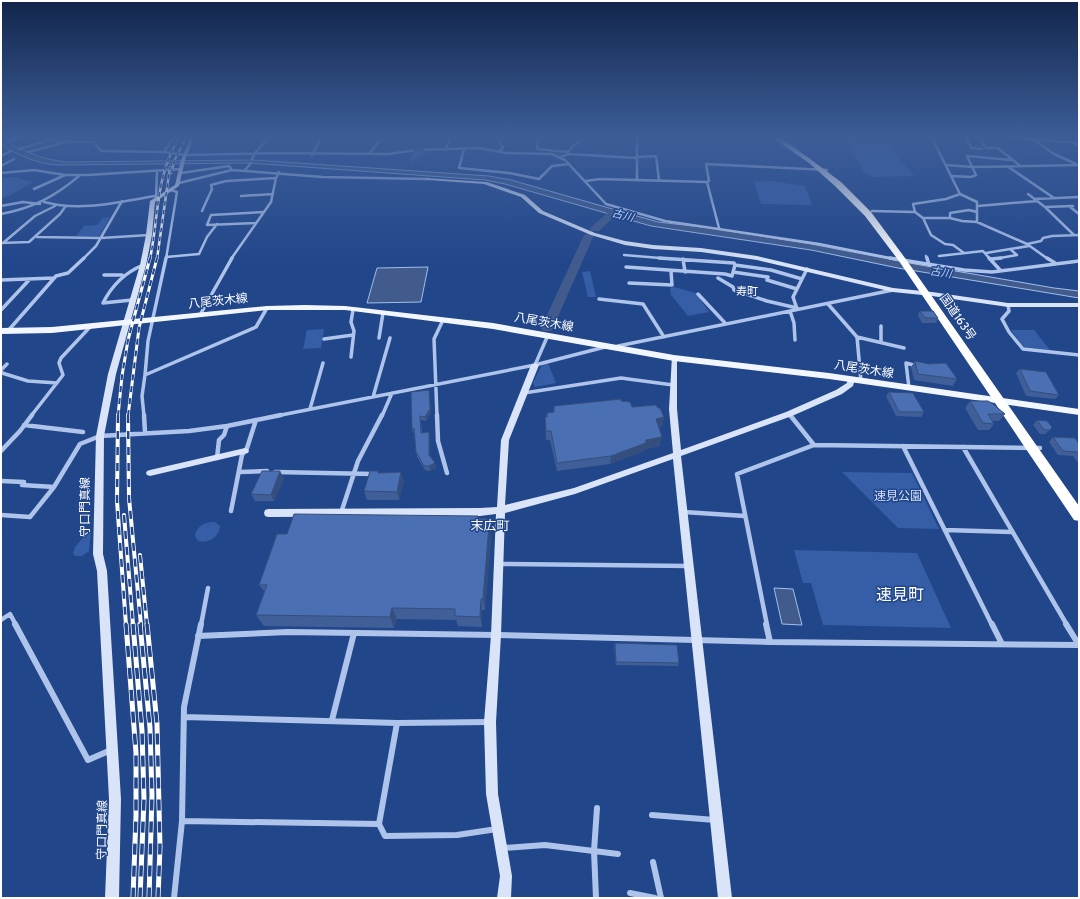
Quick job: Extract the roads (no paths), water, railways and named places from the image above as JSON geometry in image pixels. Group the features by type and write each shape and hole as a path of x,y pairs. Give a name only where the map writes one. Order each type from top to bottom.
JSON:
{"highway":[{"name":"国道163号","path":"834,180 868,214 906,261"},
{"name":"国道163号","path":"837,180 858,196 886,228 926,291 1036,448 1079,516"},
{"name":"国道163号","path":"1036,448 1079,503"}],"main road":[{"name":"八尾茨木線","path":"4,331 34,331 267,308 305,307 353,310 493,326 615,346 674,358 861,380 1079,412"}],"street":[{"path":"34,189 46,183 58,180"},
{"path":"1,214 22,211 40,204 66,188 75,180"},
{"path":"156,197 157,180"},
{"path":"44,202 55,206 65,207 86,206 156,197 171,190 178,183 179,180"},
{"path":"178,183 193,180"},
{"path":"202,211 212,189 211,185 226,181 243,180"},
{"path":"200,314 226,266 271,202 276,180"},
{"path":"442,180 485,183 523,196 542,212 594,234 619,241 653,247 701,250 774,261 845,280 893,290 926,291 1008,305 1077,307"},
{"path":"586,181 593,180"},
{"path":"637,180 707,182"},
{"path":"954,180 960,194 977,202 977,222"},
{"path":"1027,180 1054,198"},
{"path":"586,181 606,204 658,220 819,244 929,265 985,272 1079,261"},
{"path":"707,182 719,228"},
{"path":"145,432 142,396 148,341 154,320 157,294 166,257 177,192 171,190"},
{"path":"241,196 273,194"},
{"path":"915,212 913,204 946,199 960,194"},
{"path":"1028,194 1046,207 1074,235"},
{"name":"守口門真線","path":"112,898 116,799 102,571 98,554 100,436 112,374 143,265 154,201 156,197"},
{"path":"978,206 1054,198 1079,197"},
{"path":"4,331 56,276 68,273 90,253 101,238 122,201"},
{"path":"1,206 23,202 40,204"},
{"path":"2,244 35,216 55,206"},
{"path":"1068,206 1079,214"},
{"path":"1046,207 1073,206"},
{"path":"2,244 30,242 37,237 65,207"},
{"path":"950,218 950,213 969,210 977,212"},
{"path":"872,211 915,212 923,218 950,218 962,221 969,220 977,222 1028,245 1055,264"},
{"path":"256,222 207,225 211,215 263,212"},
{"path":"923,218 925,225 931,234 945,244 953,245 964,253"},
{"path":"166,257 199,254 207,237 217,224"},
{"path":"37,237 101,238 149,235"},
{"path":"939,256 983,251 986,253 1010,249 1041,241 1043,238 1052,236 1079,236"},
{"path":"991,259 1017,255 1010,249"},
{"path":"986,253 1001,271"},
{"path":"624,255 734,263 735,265 771,270 802,279"},
{"path":"926,256 929,265"},
{"path":"683,259 685,272"},
{"path":"132,300 103,303 109,291 122,275 143,265"},
{"path":"626,268 732,276 735,265"},
{"path":"797,309 793,296 807,269"},
{"path":"629,283 672,285 671,271"},
{"path":"733,272 768,277 767,280 797,289"},
{"path":"104,275 122,275"},
{"path":"1,280 54,278"},
{"path":"718,278 733,287 734,290 797,309"},
{"path":"1,310 30,279"},
{"path":"1,515 30,517 54,487 80,444 100,436 145,432 189,431 227,426 535,365 598,349 893,290"},
{"path":"698,294 726,324"},
{"path":"599,298 643,304 664,337"},
{"path":"828,304 857,337 861,380"},
{"path":"1008,305 1009,311 1002,319 1009,332 1023,349 1079,355"},
{"path":"145,375 256,327 267,308"},
{"path":"351,356 354,331 351,322 353,310"},
{"path":"790,311 794,323 796,340"},
{"path":"379,338 383,313"},
{"path":"442,320 434,339 435,384 438,441 447,473"},
{"path":"1,451 57,384 63,375 59,363 61,358 90,326"},
{"path":"881,326 881,342"},
{"path":"504,898 506,876 492,794 490,722 496,635 505,439 548,335"},
{"path":"324,339 353,336"},
{"path":"857,337 904,348"},
{"path":"373,397 390,338"},
{"path":"674,358 673,385 677,454 725,898"},
{"path":"310,409 323,363"},
{"path":"909,388 906,363 925,367"},
{"path":"7,364 1,372 28,381 57,384"},
{"path":"524,393 621,378 673,385"},
{"path":"268,513 480,512 501,510 575,491 789,414 839,392 850,384 851,379"},
{"path":"341,513 352,474 388,405 392,393"},
{"path":"789,414 814,445"},
{"path":"231,511 244,451 256,420"},
{"path":"24,425 53,430 83,432"},
{"path":"217,458 219,440 224,436 227,426"},
{"path":"770,642 737,474 814,445 1036,448"},
{"path":"903,446 1002,644"},
{"path":"963,447 1079,645"},
{"path":"150,474 244,451"},
{"path":"239,472 379,475"},
{"path":"1,481 24,482 22,485 54,487"},
{"path":"683,512 745,516"},
{"path":"945,530 1012,532"},
{"path":"499,564 689,566"},
{"path":"174,898 182,821 184,717 186,694 208,588"},
{"path":"1,620 10,614 88,760 113,748"},
{"path":"198,636 288,632 496,635 698,641 1079,645"},
{"path":"332,720 354,633"},
{"path":"184,717 397,723 490,722"},
{"path":"397,723 379,824 385,836 457,835 497,829"},
{"path":"596,898 594,851 597,808"},
{"path":"652,815 716,820"},
{"path":"182,821 379,824"},
{"path":"501,849 545,845 618,854"},
{"path":"653,862 661,898"},
{"path":"630,894 655,898"}],"water":[{"name":"古川","path":"485,180 511,180 658,222 710,228 811,244 915,264 1079,291 1079,298 898,268 811,250 651,226 505,184"},
{"path":"428,267 421,302 367,303 377,268"},
{"path":"774,588 793,589 802,625 782,624"}],"waterway":[{"name":"古川","path":"595,229 614,212"},
{"path":"547,328 589,235"}],"railway":[{"path":"150,259 163,180"},
{"path":"157,259 168,180"},
{"path":"118,416 122,376 128,340 150,258"},
{"path":"128,416 139,328 157,258"},
{"path":"118,415 117,501 126,625"},
{"path":"128,416 129,498 141,625"},
{"path":"124,515 133,625"},
{"path":"140,555 147,625"},
{"path":"126,624 136,753 136,815 133,898"},
{"path":"133,624 142,731 144,799 140,898"},
{"path":"140,624 150,728 152,795 149,898"},
{"path":"147,624 157,724 160,847 158,898"}],"district":[{"name":"寿町","path":"747,291"},
{"name":"末広町","path":"490,525"},
{"name":"速見町","path":"900,594"}],"park label":[{"name":"速見公園","path":"898,496"}]}
